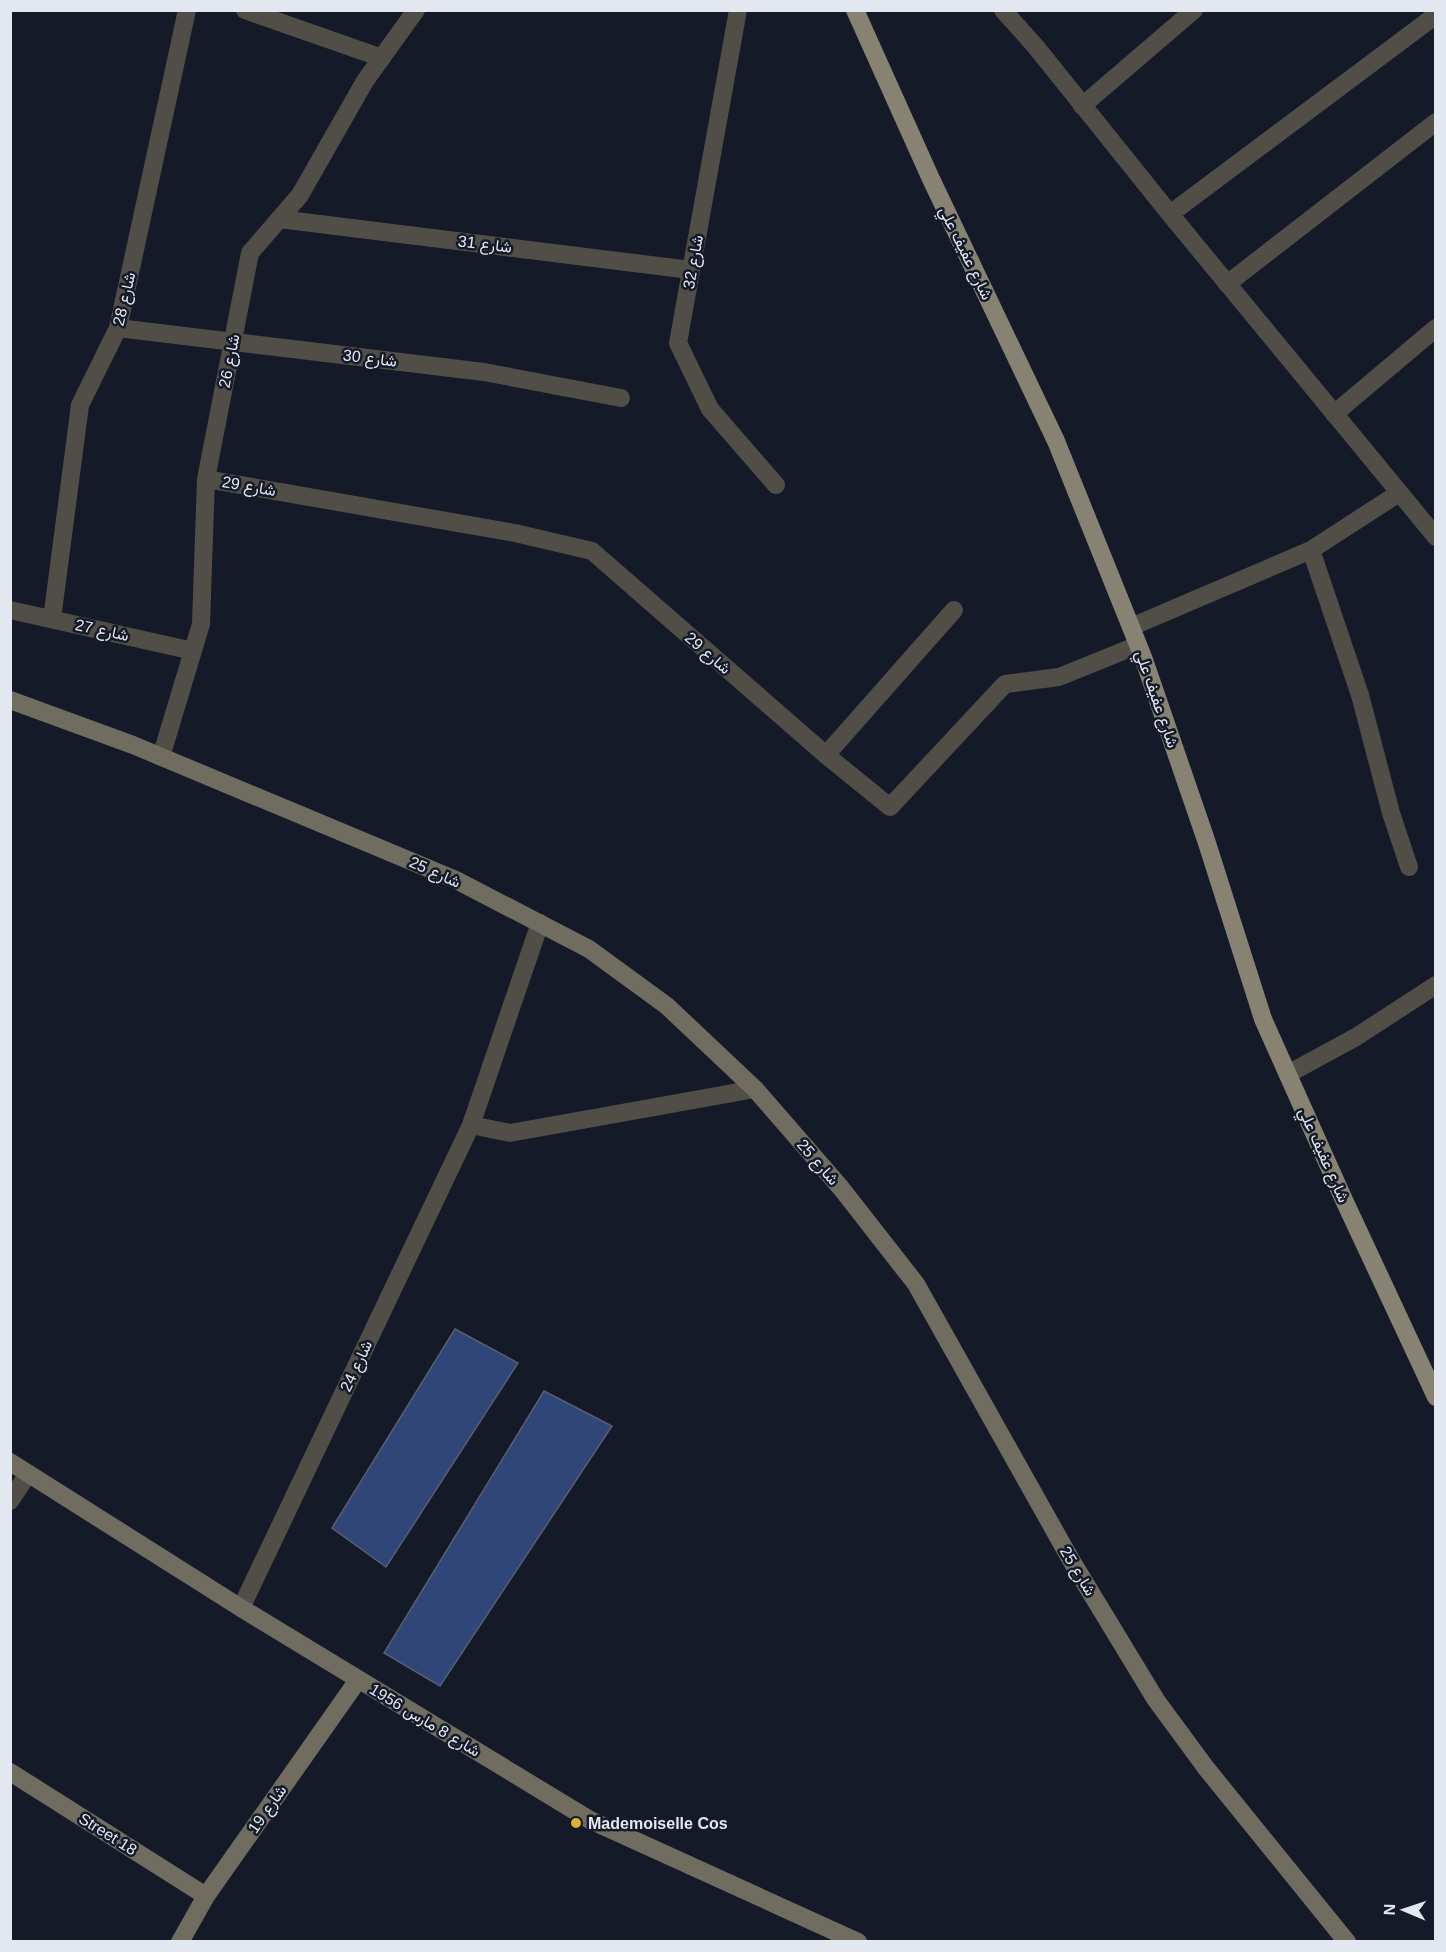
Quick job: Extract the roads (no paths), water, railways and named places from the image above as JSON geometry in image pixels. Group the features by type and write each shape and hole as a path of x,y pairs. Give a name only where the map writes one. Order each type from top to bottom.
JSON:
{"main road":[{"name":"شارع عفيف علي","path":"855,10 930,179 1056,441 1138,645 1206,840 1263,1019 1436,1397"}],"street":[{"name":"شارع 28","path":"52,620 80,405 118,328 187,10"},
{"path":"245,10 382,58"},
{"name":"شارع 26","path":"161,757 201,624 206,479 250,253 300,195 365,81 416,10"},
{"name":"شارع 32","path":"738,10 678,343 710,409 776,485"},
{"path":"1003,10 1399,493 1434,532"},
{"path":"1083,106 1194,10"},
{"path":"1170,214 1436,15"},
{"path":"1227,284 1436,122"},
{"name":"شارع 31","path":"279,219 691,270"},
{"name":"شارع 30","path":"118,328 484,372 621,398"},
{"path":"1334,414 1436,328"},
{"name":"شارع 29","path":"206,479 515,533 592,551 826,755 890,807 1005,684 1059,677 1138,645"},
{"path":"1131,627 1311,550 1399,493"},
{"path":"1311,550 1360,695 1391,813 1409,867"},
{"name":"شارع 27","path":"10,610 194,651"},
{"path":"826,755 954,610"},
{"name":"شارع 25","path":"10,700 161,757 456,880 589,949 667,1006 755,1089 841,1188 916,1284 1071,1560 1156,1700 1206,1768 1347,1941"},
{"name":"شارع 24","path":"241,1608 471,1125 540,923"},
{"path":"1288,1074 1356,1037 1436,984"},
{"path":"471,1125 510,1133 755,1089"},
{"name":"شارع 8 مارس 1956","path":"10,1462 241,1608 590,1820 858,1941"},
{"path":"10,1501 28,1474"},
{"name":"شارع 19","path":"180,1941 206,1896 358,1680"},
{"name":"Street 18","path":"10,1772 206,1896"}],"place":[{"name":"Mademoiselle Cos","path":"576,1823"}]}
